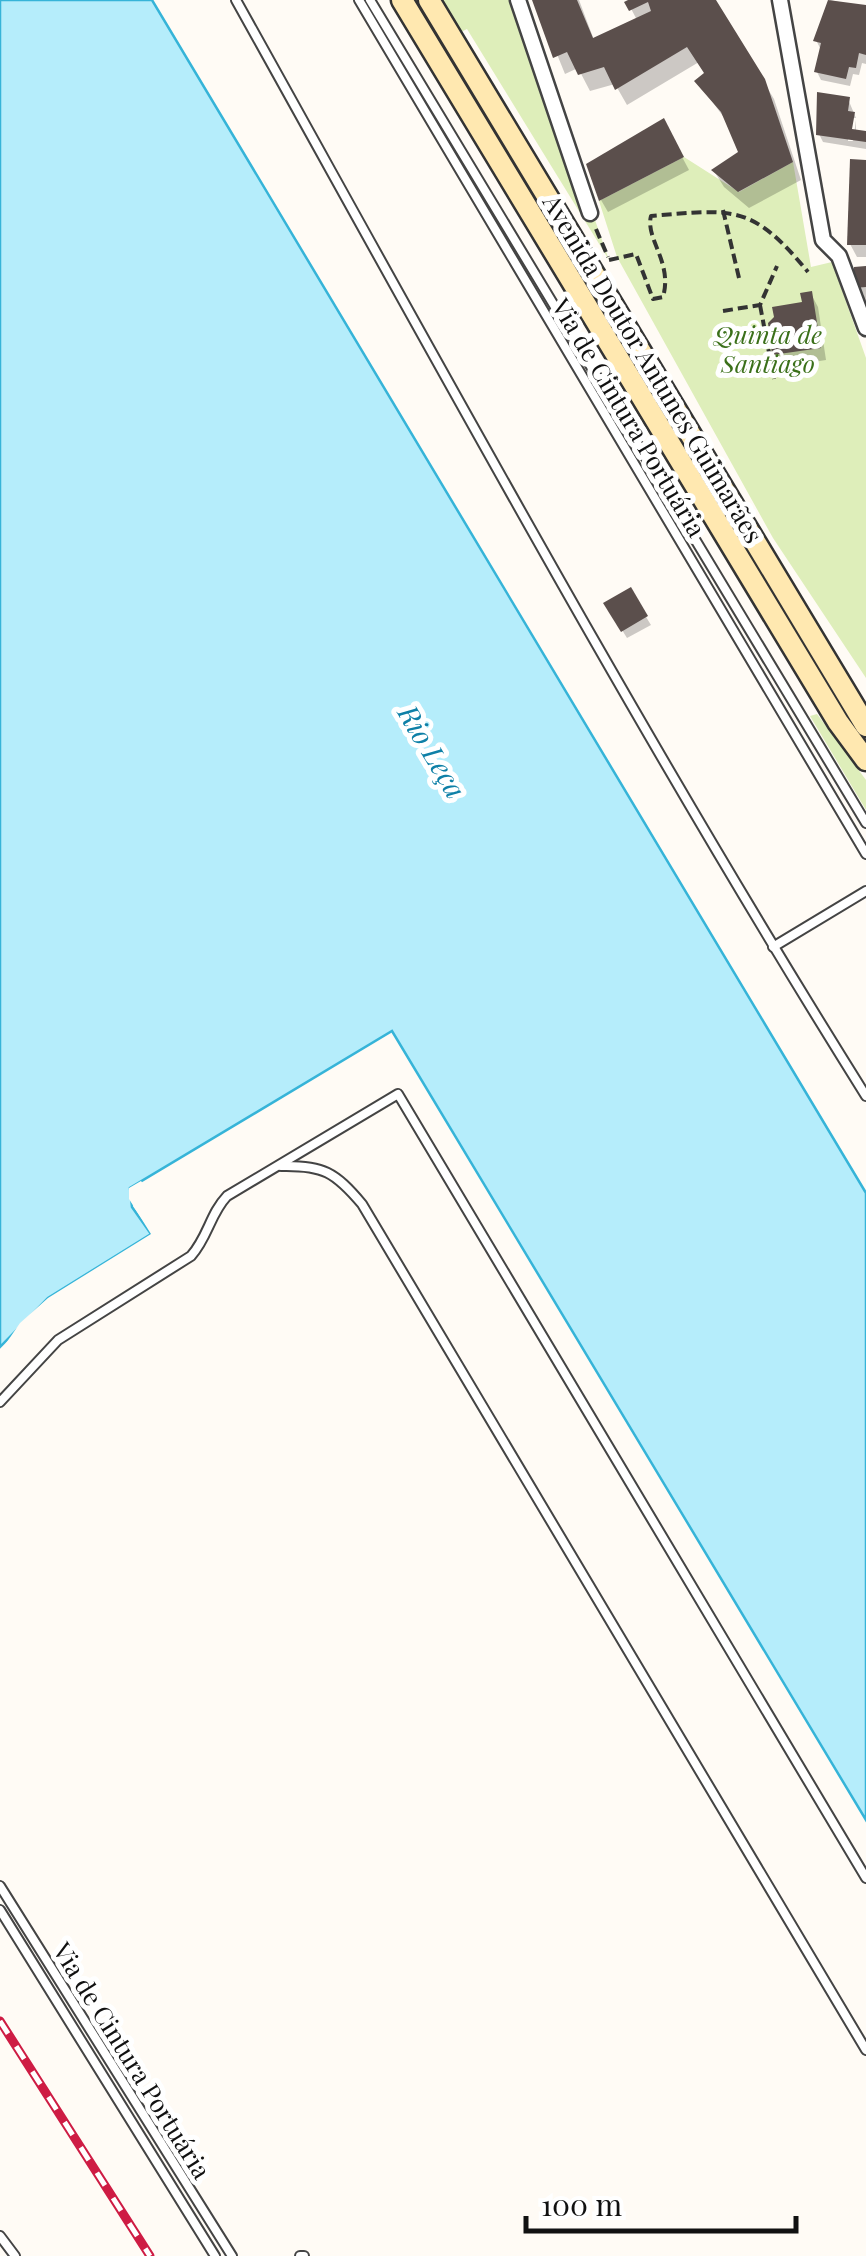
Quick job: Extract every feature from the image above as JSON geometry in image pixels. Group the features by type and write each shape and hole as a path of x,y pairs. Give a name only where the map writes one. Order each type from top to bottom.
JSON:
{"main road":[{"name":"Avenida Doutor Antunes Guimarães","path":"402,0 838,722 866,760"},
{"name":"Avenida Doutor Antunes Guimarães","path":"430,0 866,726"}],"street":[{"path":"518,0 590,214"},
{"path":"780,0 823,240 839,256 866,328"}],"lane":[{"path":"236,0 551,567 773,947 866,1096"},
{"name":"Via de Cintura Portuária","path":"359,0 866,854"},
{"name":"Via de Cintura Portuária","path":"370,0 866,823"},
{"path":"773,947 866,891"},
{"path":"0,1402 58,1340 191,1256 202,1244 216,1207 398,1094 866,1878"},
{"path":"278,1166 311,1165 339,1178 362,1204 866,2050"},
{"name":"Via de Cintura Portuária","path":"0,1886 232,2256"},
{"name":"Via de Cintura Portuária","path":"0,1910 215,2256"},
{"path":"0,2236 15,2256"}],"path":[{"path":"609,260 636,254 653,299 663,297 664,258 648,226 651,216 723,210 752,219 782,242 808,272"},
{"path":"723,210 739,278"},
{"path":"774,379 760,305 778,266"},
{"path":"723,311 760,305"}],"green space":[{"path":"429,0 518,0 609,260 467,29 451,37"},
{"name":"Quinta de Santiago","path":"684,157 739,192 793,162 811,267 832,262 866,358 866,678 773,538 617,257 599,201"},
{"path":"817,714 866,780 866,810 810,716"}],"water":[{"name":"Rio Leça","path":"0,0 152,0 866,1193 866,1820 392,1031 130,1188 132,1207 151,1234 48,1298 0,1347"}],"pier":[{"path":"141,1181 144,1185 134,1191 134,1198 155,1237 51,1302 0,1352 20,1323 48,1298 151,1234 129,1199 129,1188"}],"building":[{"path":"532,0 577,0 593,38 651,11 648,2 629,11 624,2 628,0 716,0 765,79 793,162 738,192 711,170 738,152 721,112 694,81 704,73 687,47 615,90 604,67 578,75 567,52 553,58"},
{"path":"828,0 866,5 866,55 859,53 856,68 849,67 846,79 814,72 821,43 813,41"},
{"path":"817,92 850,97 848,111 855,112 852,129 866,131 866,142 816,135"},
{"path":"664,118 684,157 599,201 586,164"},
{"path":"850,159 866,160 866,245 847,245"},
{"path":"866,266 866,287 854,288 854,267"},
{"path":"812,291 821,348 772,355 768,323 774,317 772,307 802,302 800,293"},
{"path":"631,587 648,616 621,632 603,603"}],"railway":[{"path":"0,2021 150,2256"}]}
